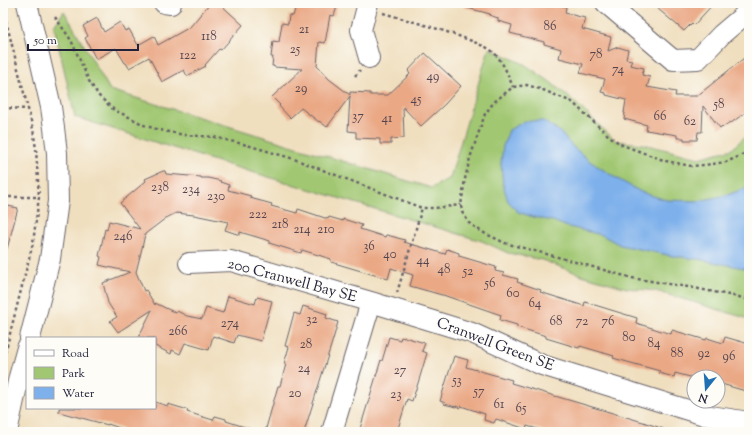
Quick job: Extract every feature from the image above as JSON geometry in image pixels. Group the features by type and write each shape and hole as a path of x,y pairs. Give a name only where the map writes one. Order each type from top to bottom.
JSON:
{"street":[{"path":"27,3 49,99 54,128 57,153 58,200 50,259 30,337"},
{"path":"164,3 171,3"},
{"path":"606,3 673,60 698,60 722,34 749,11"},
{"path":"367,7 361,30 369,58"},
{"name":"200 Cranwell Bay SE","path":"189,263 231,261 371,302"},
{"path":"332,432 371,302"},
{"name":"Cranwell Green SE","path":"371,302 472,333 542,365 704,415 749,422"},
{"path":"7,432 26,352"}],"path":[{"path":"367,7 439,29 486,47 493,52 501,62 513,87"},
{"path":"3,9 33,129 36,148 39,197 33,243 3,361"},
{"path":"55,17 71,40 89,81 99,96 114,110 146,126 185,135 214,137 247,145 294,159 422,208 435,208 461,204"},
{"path":"749,151 726,162 705,165 691,166 666,161 622,145 608,135 572,102 543,90 527,86 513,87 494,102 485,114 470,158 461,204 462,212 469,223 482,232 505,243 625,276 749,299"},
{"path":"3,108 28,109"},
{"path":"3,197 39,197"},
{"path":"396,297 422,208"}],"green space":[{"path":"64,11 110,90 431,188 450,178 489,48 524,64 549,81 570,98 616,141 643,144 699,158 732,149 749,133 749,319 656,291 627,288 582,275 542,260 508,253 482,241 215,161 75,117 54,26"}],"water":[{"path":"525,121 543,121 559,131 573,147 591,162 641,192 666,200 699,201 727,195 749,187 749,269 697,259 672,256 620,245 602,235 518,212 508,201 503,185 501,163 503,146 509,130"}],"building":[{"path":"210,3 219,3 243,25 221,50 219,49 205,65 206,66 187,76 184,70 162,82 149,57 129,68 116,48 96,59 85,38 88,36 83,26 97,18 104,32 120,22 125,31 129,29 138,45 154,36 158,45 190,27"},
{"path":"297,3 338,3 334,16 330,15 325,43 319,42 317,66 329,79 350,95 350,92 370,93 370,95 388,95 410,74 408,71 425,53 461,86 445,104 421,126 403,107 404,138 391,139 391,144 380,144 380,139 356,138 356,132 348,131 350,96 327,127 301,108 290,118 272,97 302,69 274,67 272,66 273,57 271,57 273,41 279,42 282,23 288,24 289,15 293,16"},
{"path":"465,3 552,3 566,7 565,13 585,18 582,29 611,37 608,51 618,47 628,50 626,59 632,60 630,65 644,68 642,75 650,77 647,87 676,92 675,96 697,96 749,54 749,110 731,123 730,122 720,128 703,106 702,132 698,132 697,140 684,140 684,138 677,138 677,135 646,130 647,125 624,119 626,100 606,95 606,93 601,92 605,79 580,73 583,64 559,58 561,49 544,44 544,42 510,33 512,25 498,21 498,18 489,15 490,14 464,7"},
{"path":"651,3 714,3 694,25 692,23 684,31"},
{"path":"165,171 166,174 201,177 221,181 220,182 229,185 228,190 251,196 250,198 272,204 271,206 297,213 298,209 328,219 329,217 343,221 343,219 362,225 360,229 385,237 387,235 405,240 404,242 445,254 447,249 459,253 459,256 496,267 495,271 518,279 517,282 541,290 540,292 584,306 585,302 637,318 636,323 671,334 672,330 706,340 707,338 723,343 725,337 749,344 749,392 726,385 726,369 686,369 686,376 675,373 674,377 659,373 660,371 613,358 614,356 580,346 579,348 546,338 546,336 500,320 501,315 443,295 410,286 413,275 391,268 388,279 331,262 331,259 302,250 301,253 269,243 270,241 240,232 240,235 225,230 228,222 176,213 166,218 145,234 136,272 144,291 146,290 155,305 155,303 176,313 177,311 187,316 202,319 206,308 223,313 228,296 255,304 257,297 272,301 261,341 237,335 234,343 213,336 209,350 185,343 180,354 172,350 171,354 156,346 156,337 138,337 152,310 118,332 110,321 117,317 108,303 103,283 130,272 99,265 101,257 99,256 105,229 107,230 109,221 140,229 120,203 146,181 145,179"},
{"path":"3,205 18,208 7,249 3,249"},
{"path":"303,306 327,314 326,318 338,322 334,336 304,432 265,432 286,364 284,364 289,347 285,346 294,313 300,315"},
{"path":"389,337 400,340 401,337 404,337 425,343 422,351 427,353 419,380 412,401 407,399 397,432 359,432 381,360 382,361"},
{"path":"454,356 468,360 466,367 512,380 511,383 643,422 664,429 664,432 548,432 527,426 526,429 496,419 494,423 484,420 485,414 461,406 460,408 444,404 445,403 440,401"},
{"path":"156,402 188,410 187,412 213,420 215,416 226,419 226,421 251,429 251,432 131,432 108,424 59,412 59,409 156,409"}]}
